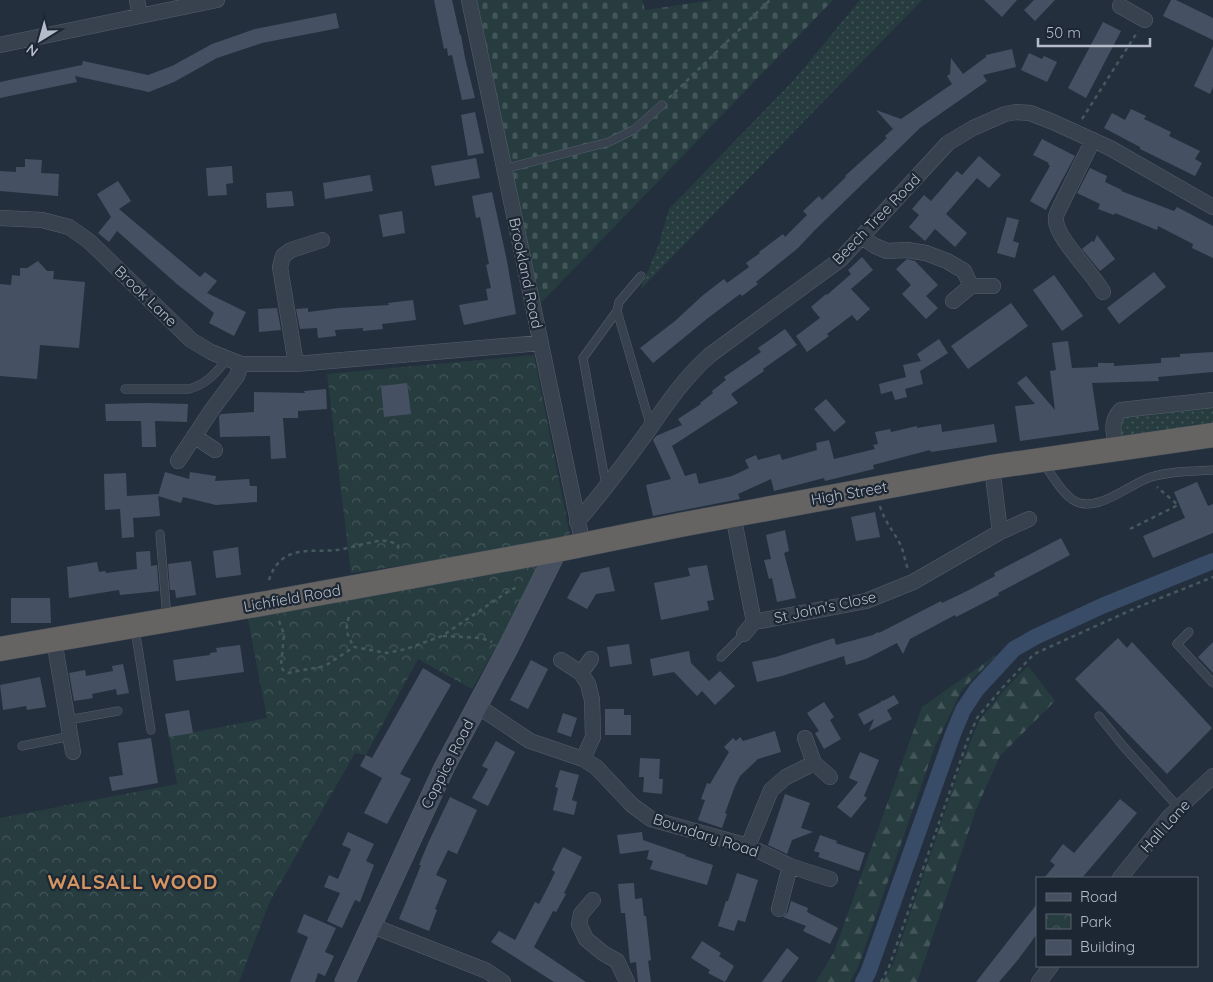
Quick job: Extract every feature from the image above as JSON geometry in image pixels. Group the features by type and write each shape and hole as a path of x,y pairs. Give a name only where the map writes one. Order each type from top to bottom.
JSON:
{"highway":[{"name":"High Street","path":"583,545 992,467 1213,435"},
{"name":"Lichfield Road","path":"0,649 168,620 268,592 583,545"}],"main road":[{"name":"Coppice Road","path":"345,982 444,768 508,648 557,550"}],"street":[{"path":"137,0 140,16"},
{"path":"0,45 218,0"},
{"name":"Brookland Road","path":"469,0 583,545"},
{"name":"Beech Tree Road","path":"577,522 607,487 694,369 710,355 828,269 862,237 948,143 973,128 1005,114 1016,112 1030,113 1075,131 1136,162 1213,207"},
{"path":"1093,140 1059,208 1056,219 1058,229 1068,245 1103,282"},
{"name":"Brook Lane","path":"0,218 42,220 69,227 90,240 191,340 211,352 234,361 296,364 540,343"},
{"path":"862,237 875,246 886,250 907,250 926,253 947,261 964,271 972,286"},
{"path":"296,364 280,268 283,256 291,250 322,240"},
{"path":"953,301 972,286 993,286"},
{"path":"178,461 219,398 237,376 234,361"},
{"path":"1117,449 1113,425 1114,416 1121,410 1213,400"},
{"path":"194,436 215,450"},
{"path":"992,467 1000,532"},
{"name":"St John's Close","path":"734,515 754,622"},
{"name":"St John's Close","path":"744,634 754,622 866,601 913,582 1000,532 1029,519"},
{"path":"54,640 73,752"},
{"path":"581,673 592,659"},
{"path":"561,660 581,673 588,684 592,700 593,737 583,759"},
{"name":"Boundary Road","path":"476,706 530,741 583,759 596,767 632,805 651,819 748,846 790,866 830,880"},
{"path":"805,738 814,763 830,778"},
{"path":"748,846 772,790 786,777 814,763"},
{"name":"Hall Lane","path":"1121,877 1152,836 1213,776"},
{"path":"778,909 790,866"},
{"path":"593,900 581,914 579,924 586,938 603,953 617,961 627,982"},
{"path":"370,925 487,971 503,982"},
{"path":"1039,982 1050,967"}],"lane":[{"path":"504,169 608,142 635,129 662,105"},
{"path":"607,487 583,358 617,312 619,302 641,276"},
{"path":"617,312 651,427"},
{"path":"125,389 189,389 199,386 234,361"},
{"path":"1042,460 1065,494 1074,501 1083,504 1096,504 1151,477 1213,470"},
{"path":"160,534 168,620"},
{"path":"134,625 151,730"},
{"path":"1189,632 1177,644 1213,683"},
{"path":"720,657 744,634"},
{"path":"68,720 118,711"},
{"path":"1099,716 1123,746 1179,808"},
{"path":"22,746 71,736"}],"path":[{"path":"662,105 770,0"},
{"path":"1075,131 1135,10"},
{"path":"1130,529 1178,505 1156,486 1136,494 1133,486"},
{"path":"876,488 884,518 902,548 913,582"},
{"path":"398,552 398,545 392,542 380,541 337,550 300,552 287,556 272,570 268,592 284,634 281,666 283,670 288,673 325,666 354,647 387,653 406,649 442,636 521,585 542,582"},
{"path":"881,982 889,967 977,718 1034,654 1138,607 1213,577"},
{"path":"349,617 346,624 346,634 354,647"},
{"path":"442,636 481,638 508,648"}],"green space":[{"path":"477,0 642,0 645,10 714,0 833,0 540,304"},
{"path":"860,0 922,0 640,290 659,244 669,209 794,80"},
{"path":"534,355 571,540 351,573 327,374"},
{"path":"1213,404 1213,425 1122,439 1119,432 1122,420 1126,415"},
{"path":"547,560 472,689 418,659 366,755 355,753 270,901 239,982 0,982 0,818 177,784 169,737 267,718 248,619"},
{"path":"996,655 962,690 935,746 858,967 850,982 816,982 834,952 922,707"},
{"path":"1028,666 1055,701 1000,756 977,807 917,982 883,982 893,964 961,765 979,721 1006,688"}],"building":[{"path":"434,0 452,0 475,98 462,100 452,55 448,56 447,48 444,49"},
{"path":"984,0 1017,0 1002,17"},
{"path":"1034,0 1055,0 1035,21 1024,10"},
{"path":"1171,0 1176,0 1213,18 1213,40 1163,16"},
{"path":"336,13 339,28 262,43 217,58 174,82 149,92 75,76 77,82 0,98 0,82 82,65 83,61 148,75 172,66 212,44 255,29"},
{"path":"1103,22 1121,31 1086,98 1068,88"},
{"path":"1213,46 1213,87 1210,94 1194,86"},
{"path":"1012,49 1016,67 983,75 987,81 920,128 798,248 756,282 758,284 742,296 740,294 708,318 653,363 640,348 724,279 727,283 749,267 746,263 759,252 783,234 785,237 807,215 803,211 819,196 822,200 887,138 885,136 893,129 876,110 901,119 952,84 947,76 950,74 951,58 963,74 986,57 986,55"},
{"path":"1029,53 1042,59 1044,56 1057,62 1047,82 1021,70"},
{"path":"1131,109 1146,116 1144,119 1171,132 1169,136 1200,151 1195,159 1202,163 1195,176 1140,149 1140,147 1104,128 1112,113 1125,120"},
{"path":"475,112 484,153 468,156 461,115"},
{"path":"1042,139 1075,156 1046,210 1030,201 1050,166 1049,163 1033,155"},
{"path":"979,156 1001,175 989,188 977,178 946,214 967,233 955,247 935,229 925,241 909,227 919,215 912,209 924,195 931,201 957,171 962,175"},
{"path":"476,158 480,178 435,186 431,166"},
{"path":"25,159 42,160 41,173 59,174 58,196 0,191 0,171 16,172 16,167 25,167"},
{"path":"232,166 233,183 226,184 227,195 208,196 206,168"},
{"path":"1090,168 1107,176 1105,182 1121,191 1174,211 1177,207 1213,226 1213,258 1192,248 1193,244 1158,226 1157,230 1115,213 1114,215 1098,209 1100,204 1077,193"},
{"path":"370,175 373,191 325,199 323,183"},
{"path":"118,181 131,201 119,209 200,277 205,272 217,281 207,293 246,312 234,336 209,323 214,313 178,285 117,231 109,242 98,233 111,217 97,194"},
{"path":"292,191 294,206 267,208 266,193"},
{"path":"492,192 516,314 464,325 459,305 488,300 486,289 491,288 486,265 489,264 480,217 476,218 472,196"},
{"path":"402,211 405,233 383,237 379,215"},
{"path":"1007,217 1019,220 1013,241 1019,243 1015,258 997,253"},
{"path":"1097,235 1115,259 1100,271 1082,249 1092,241 1094,242"},
{"path":"862,257 873,270 851,289 870,309 857,321 852,315 827,334 829,336 807,352 796,336 820,318 811,307 851,274 848,270"},
{"path":"907,259 915,261 938,285 926,296 938,308 926,319 902,294 911,285 896,269"},
{"path":"38,261 47,271 54,271 53,279 85,282 79,348 40,345 37,379 0,376 0,284 11,285 12,275 20,276 20,268 27,268"},
{"path":"1154,272 1166,287 1119,324 1107,308"},
{"path":"1054,275 1083,316 1062,331 1033,290"},
{"path":"413,300 416,320 382,324 383,329 363,331 363,328 335,330 336,336 318,338 317,328 300,329 296,309 308,308 308,312 389,305 388,303"},
{"path":"1011,303 1028,326 968,369 951,346"},
{"path":"277,308 281,330 259,332 258,309"},
{"path":"785,329 797,345 731,394 738,403 672,446 685,476 696,473 699,484 732,476 749,468 745,460 756,455 758,460 780,454 782,460 817,450 816,443 829,440 834,459 875,449 873,445 878,444 875,432 890,429 891,432 917,426 917,428 941,424 942,432 994,424 997,442 931,452 930,450 873,465 874,469 825,481 824,478 774,491 771,479 738,494 740,499 653,516 646,485 671,479 653,440 656,436 682,425 678,419 701,404 713,393 712,391 726,380 724,377 761,352 758,348"},
{"path":"939,339 948,353 920,371 923,384 905,389 907,397 895,400 892,391 881,394 879,384 906,377 903,365 921,361 917,354"},
{"path":"1068,341 1072,368 1098,367 1098,363 1114,363 1114,366 1161,363 1161,358 1180,357 1180,354 1213,352 1213,372 1158,377 1159,381 1092,383 1099,430 1020,441 1015,406 1035,404 1017,383 1026,376 1055,410 1050,371 1056,370 1052,343"},
{"path":"407,383 411,414 384,417 381,386"},
{"path":"326,389 327,409 298,411 298,418 283,418 286,458 271,459 270,436 220,437 219,416 221,414 254,412 254,392 305,393 304,391"},
{"path":"826,399 846,422 834,432 814,409"},
{"path":"105,404 188,404 187,422 155,421 156,447 142,447 141,421 106,421"},
{"path":"165,472 189,479 190,472 216,476 215,481 249,479 250,486 257,486 257,502 216,505 183,497 181,503 158,496"},
{"path":"126,473 127,496 158,494 160,516 133,518 134,537 122,538 120,509 105,510 104,474"},
{"path":"1197,482 1208,506 1213,504 1213,533 1153,558 1143,536 1185,518 1174,492"},
{"path":"875,512 880,537 856,541 851,517"},
{"path":"785,530 789,551 784,553 796,598 777,602 772,578 769,579 764,560 771,559 766,535"},
{"path":"1061,538 1070,555 998,593 999,595 956,617 955,615 910,639 903,654 897,643 866,659 846,665 844,656 757,682 752,662 776,657 834,638 836,645 879,633 941,601 942,603 967,591 995,576 994,573"},
{"path":"238,547 241,575 216,578 213,551"},
{"path":"150,551 151,566 157,565 159,591 120,595 119,590 69,598 67,567 97,562 99,572 105,571 106,573 137,569 136,552"},
{"path":"191,561 196,595 176,598 175,590 170,590 168,564"},
{"path":"707,565 714,600 707,601 709,610 661,620 654,583 690,576 688,568"},
{"path":"609,567 615,591 596,594 587,609 567,598 581,573"},
{"path":"11,598 50,598 51,623 11,623"},
{"path":"1118,638 1127,648 1132,642 1212,728 1167,774 1075,679"},
{"path":"1213,642 1213,673 1198,657"},
{"path":"629,644 632,664 610,667 607,647"},
{"path":"240,645 244,672 176,681 173,660 210,655 210,653 217,652 216,648"},
{"path":"689,651 691,663 709,681 720,671 735,686 715,705 702,691 697,696 674,672 653,676 650,659"},
{"path":"531,660 548,669 528,709 510,700"},
{"path":"123,664 129,693 117,695 116,689 92,694 93,698 74,701 69,673 85,670 86,676 113,671 112,666"},
{"path":"423,668 451,685 400,774 411,779 387,824 364,813 382,778 360,766 366,755 372,758"},
{"path":"40,677 46,707 27,710 26,706 3,710 0,685"},
{"path":"894,695 899,703 887,710 892,719 869,731 874,719 864,725 858,714"},
{"path":"824,702 834,717 830,720 841,739 824,749 815,733 819,731 807,713"},
{"path":"605,709 624,709 624,715 631,715 631,735 605,735"},
{"path":"189,710 193,733 169,737 165,714"},
{"path":"563,713 577,718 571,737 557,732"},
{"path":"775,731 781,752 758,759 740,776 725,813 727,814 722,828 698,820 705,800 701,799 707,783 710,784 729,752 724,747 733,738 736,741 740,737 743,741"},
{"path":"151,738 158,783 112,791 109,777 123,775 118,743"},
{"path":"496,741 515,752 488,806 472,798 488,769 482,766"},
{"path":"860,752 879,760 864,796 867,798 851,818 837,807 858,782 849,778"},
{"path":"640,758 660,759 659,779 663,779 662,794 643,792 644,777 639,777"},
{"path":"560,770 579,775 572,800 577,802 574,815 553,810 558,788 555,787"},
{"path":"785,794 810,803 801,828 813,832 792,840 787,854 768,845"},
{"path":"450,797 477,810 457,854 448,850 436,875 447,880 435,909 437,910 429,931 399,919 429,841"},
{"path":"1120,799 1137,813 1083,877 1045,877 1055,865 1050,861 1063,844 1074,853"},
{"path":"348,832 374,844 366,861 374,865 360,902 355,900 342,928 327,921 340,893 324,887 329,875 338,879 351,849 342,845"},
{"path":"642,832 643,840 713,865 707,885 650,869 653,861 647,859 649,850 620,854 617,835"},
{"path":"820,835 865,853 859,871 818,857 820,853 814,851"},
{"path":"563,847 582,857 564,893 566,894 556,912 553,911 534,947 586,982 554,982 491,942 499,931 515,940 535,902 539,904 550,883 555,872 552,870"},
{"path":"737,873 758,880 745,922 738,920 734,931 718,926"},
{"path":"634,883 635,899 642,898 644,916 646,916 651,960 648,961 651,982 638,982 636,962 630,963 625,913 621,913 618,884"},
{"path":"791,901 808,908 807,912 838,928 830,944 803,931 806,926 783,917 788,912"},
{"path":"1036,905 1036,935 1017,961 999,982 976,982"},
{"path":"304,914 336,928 325,952 334,956 325,976 318,973 315,982 290,982 308,937 297,932"},
{"path":"702,941 721,953 719,956 734,966 725,982 708,973 710,970 691,958"},
{"path":"787,948 799,958 781,982 762,982"}],"waterway":[{"path":"863,982 868,973 953,734 963,710 977,689 1014,649 1035,637 1102,606 1213,561"}],"district":[{"name":"WALSALL WOOD","path":"133,881"}]}
